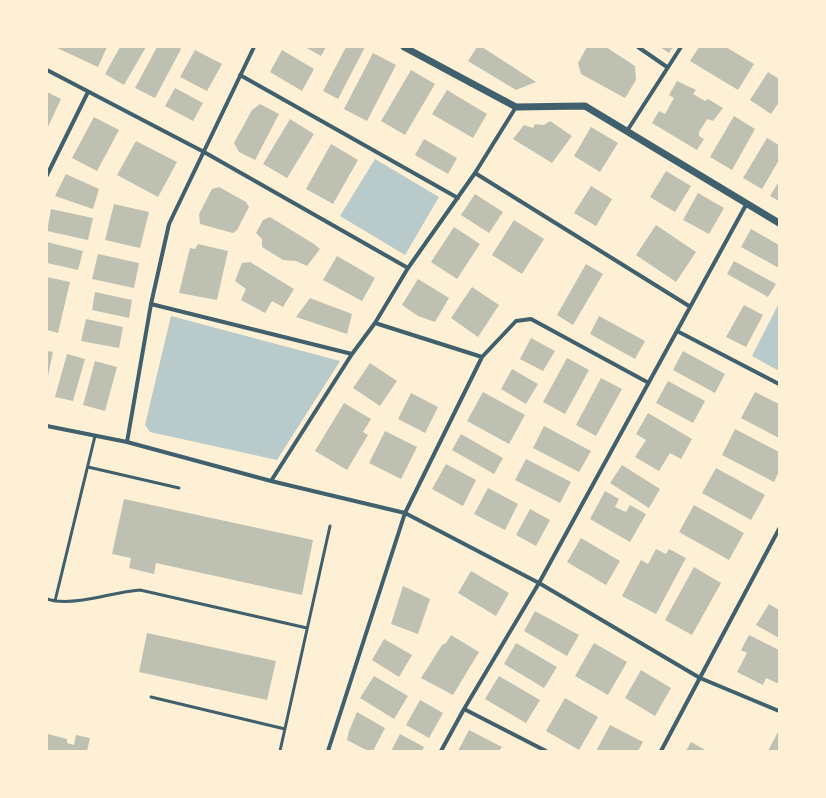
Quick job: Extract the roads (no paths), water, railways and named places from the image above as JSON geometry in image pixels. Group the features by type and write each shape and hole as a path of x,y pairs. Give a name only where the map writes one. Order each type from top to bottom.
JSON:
{"street":[{"path":"127,442 151,304 169,224 254,47"},
{"path":"404,47 516,107 585,106 779,223"},
{"path":"638,47 667,67"},
{"path":"627,130 681,47"},
{"path":"47,70 204,152 408,268"},
{"path":"240,75 458,198"},
{"path":"47,175 88,92"},
{"path":"271,481 352,354 375,323 408,268 475,174 516,107"},
{"path":"475,174 689,306"},
{"path":"441,751 464,709 539,583 647,382 678,331 689,306 746,203"},
{"path":"151,304 352,354"},
{"path":"328,751 405,514 482,358 516,321 531,319 647,382"},
{"path":"375,323 482,358"},
{"path":"678,331 779,384"},
{"path":"47,426 127,442 271,481 405,514 539,583 700,678 779,711"},
{"path":"661,751 779,529"},
{"path":"464,709 546,751"}],"lane":[{"path":"55,601 95,436"},
{"path":"88,467 180,488"},
{"path":"280,751 330,526"},
{"path":"47,600 76,602 127,591 140,590 307,628"},
{"path":"151,698 285,729"}]}
